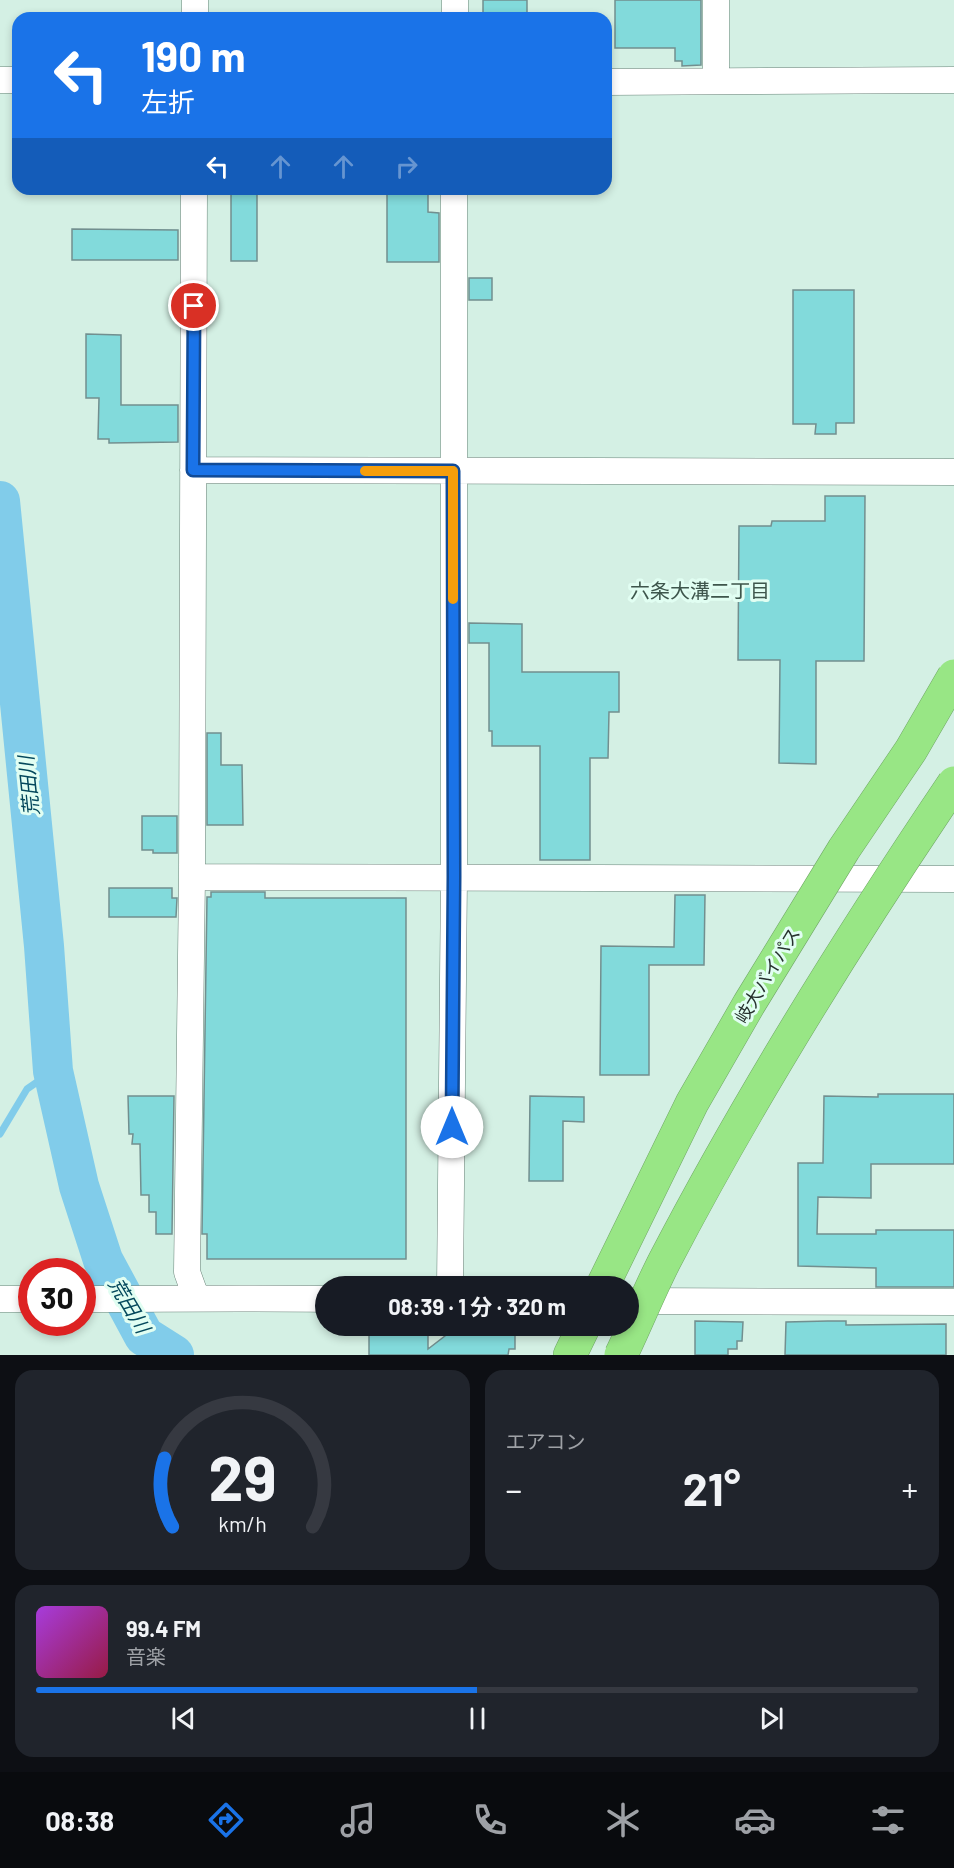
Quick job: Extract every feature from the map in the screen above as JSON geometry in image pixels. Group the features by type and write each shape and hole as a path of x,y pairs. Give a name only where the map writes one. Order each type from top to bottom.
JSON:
{"highway":[{"name":"岐大バイパス","path":"607,1276 692,1103 743,1014 838,859 911,750 954,676"},
{"path":"621,1355 664,1262 738,1126 843,952 954,783"},
{"path":"570,1355 579,1336"}],"street":[{"path":"716,0 716,81"},
{"path":"612,81 954,80"},
{"path":"194,195 192,877 187,1272 196,1297"},
{"path":"450,1276 454,877 454,195"},
{"path":"193,470 954,472"},
{"path":"192,877 954,879"},
{"path":"96,1299 171,1300 196,1297 315,1299"},
{"path":"0,1299 18,1299"},
{"path":"639,1301 954,1302"}],"building":[{"path":"483,0 527,0 527,12 483,12"},
{"path":"615,0 701,0 701,65 682,66 682,61 675,61 675,48 615,48"},
{"path":"231,195 257,195 257,261 231,261"},
{"path":"387,195 428,195 428,212 439,213 439,262 387,262"},
{"path":"72,229 178,230 178,260 72,260"},
{"path":"469,278 492,278 492,300 469,300"},
{"path":"793,290 854,290 854,423 836,423 836,434 815,434 816,424 793,424"},
{"path":"86,334 121,335 121,405 178,405 178,442 109,443 109,439 98,439 99,398 86,398"},
{"path":"825,496 865,496 864,661 816,661 816,764 779,763 780,660 738,660 739,526 771,526 772,521 825,521"},
{"path":"469,623 522,624 522,672 619,672 619,712 609,712 608,758 590,758 590,860 540,860 540,746 492,746 492,731 489,731 489,643 469,643"},
{"path":"207,733 221,733 221,765 242,765 243,825 207,825"},
{"path":"142,816 177,816 177,853 153,853 153,850 142,850"},
{"path":"109,888 172,888 172,898 177,898 176,917 109,917"},
{"path":"211,892 265,892 265,898 406,898 406,1259 207,1259 207,1234 202,1234 207,897 211,897"},
{"path":"675,895 705,895 704,965 649,965 649,1075 600,1075 601,946 674,947"},
{"path":"878,1094 954,1094 954,1164 871,1164 871,1198 818,1197 817,1234 876,1234 876,1230 954,1230 954,1287 876,1287 876,1268 798,1266 798,1163 823,1163 824,1096 878,1097"},
{"path":"128,1096 174,1096 172,1234 156,1234 156,1212 149,1212 149,1195 141,1195 140,1144 132,1144 133,1134 129,1134"},
{"path":"530,1096 584,1097 584,1122 563,1121 563,1181 529,1181"},
{"path":"695,1321 743,1322 742,1341 737,1341 737,1349 728,1349 728,1355 695,1355"},
{"path":"846,1321 846,1325 946,1324 946,1355 785,1355 786,1322"},
{"path":"369,1336 428,1336 428,1349 445,1336 515,1336 515,1349 509,1349 508,1355 369,1355"}],"waterway":[{"name":"荒田川","path":"0,501 44,946 53,1071 79,1186 103,1260 144,1336 174,1355"},
{"name":"荒田川","path":"0,1134 27,1089 53,1071"}],"slow traffic":[{"path":"365,471 453,471 453,599"}],"district":[{"name":"六条大溝二丁目","path":"700,590"}],"route":[{"path":"194,306 193,470 453,471 452,1127"}]}
